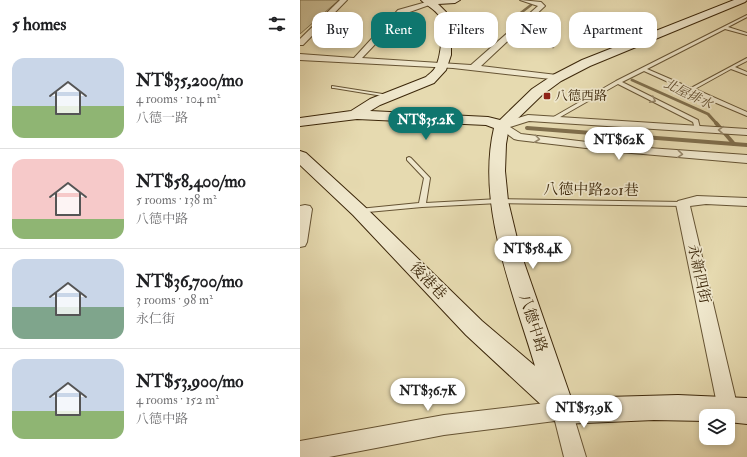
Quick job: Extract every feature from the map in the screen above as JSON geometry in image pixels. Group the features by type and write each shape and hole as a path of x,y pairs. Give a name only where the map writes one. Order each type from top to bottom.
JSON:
{"street":[{"path":"300,43 344,0"},
{"path":"357,59 401,12 434,1 455,0"},
{"path":"502,126 537,92 557,78 586,63 742,0"},
{"path":"434,1 440,12"},
{"path":"474,67 542,7 541,4 526,1"},
{"path":"300,132 351,119 375,102 430,80 436,75 446,58 446,48"},
{"path":"300,57 357,59 432,65 443,64 557,78"},
{"path":"300,122 351,119 486,130 523,119 553,119 743,132"},
{"path":"502,126 518,137 620,149 747,159"},
{"name":"八德中路","path":"502,126 498,144 496,171 499,202 510,251 575,457"},
{"name":"後港巷","path":"300,156 359,211 474,328 560,407"},
{"path":"683,204 689,201 700,200 747,202"},
{"name":"永新四街","path":"683,204 737,410"},
{"path":"300,242 303,209"},
{"path":"300,452 444,425 560,407 737,410"}],"lane":[{"path":"553,119 618,82 747,16"},
{"path":"726,28 747,34"},
{"path":"690,90 747,59"},
{"path":"732,68 747,74"},
{"path":"644,69 747,114"},
{"path":"618,82 696,121 700,129"},
{"path":"334,87 389,96"},
{"path":"409,160 427,178 422,205"},
{"name":"八德中路201巷","path":"359,211 422,205 499,202 683,204"}],"shaded area":[{"path":"300,0 339,0 325,12 312,12 312,24 300,34"}],"waterway":[{"name":"北屋排水","path":"522,12 531,5"},
{"name":"北屋排水","path":"632,80 708,114 717,124"},
{"name":"北屋排水","path":"716,123 734,144"},
{"path":"527,128 734,144"},
{"name":"北屋排水","path":"734,144 747,145"}],"place":[{"name":"八德西路","path":"547,96"}]}
